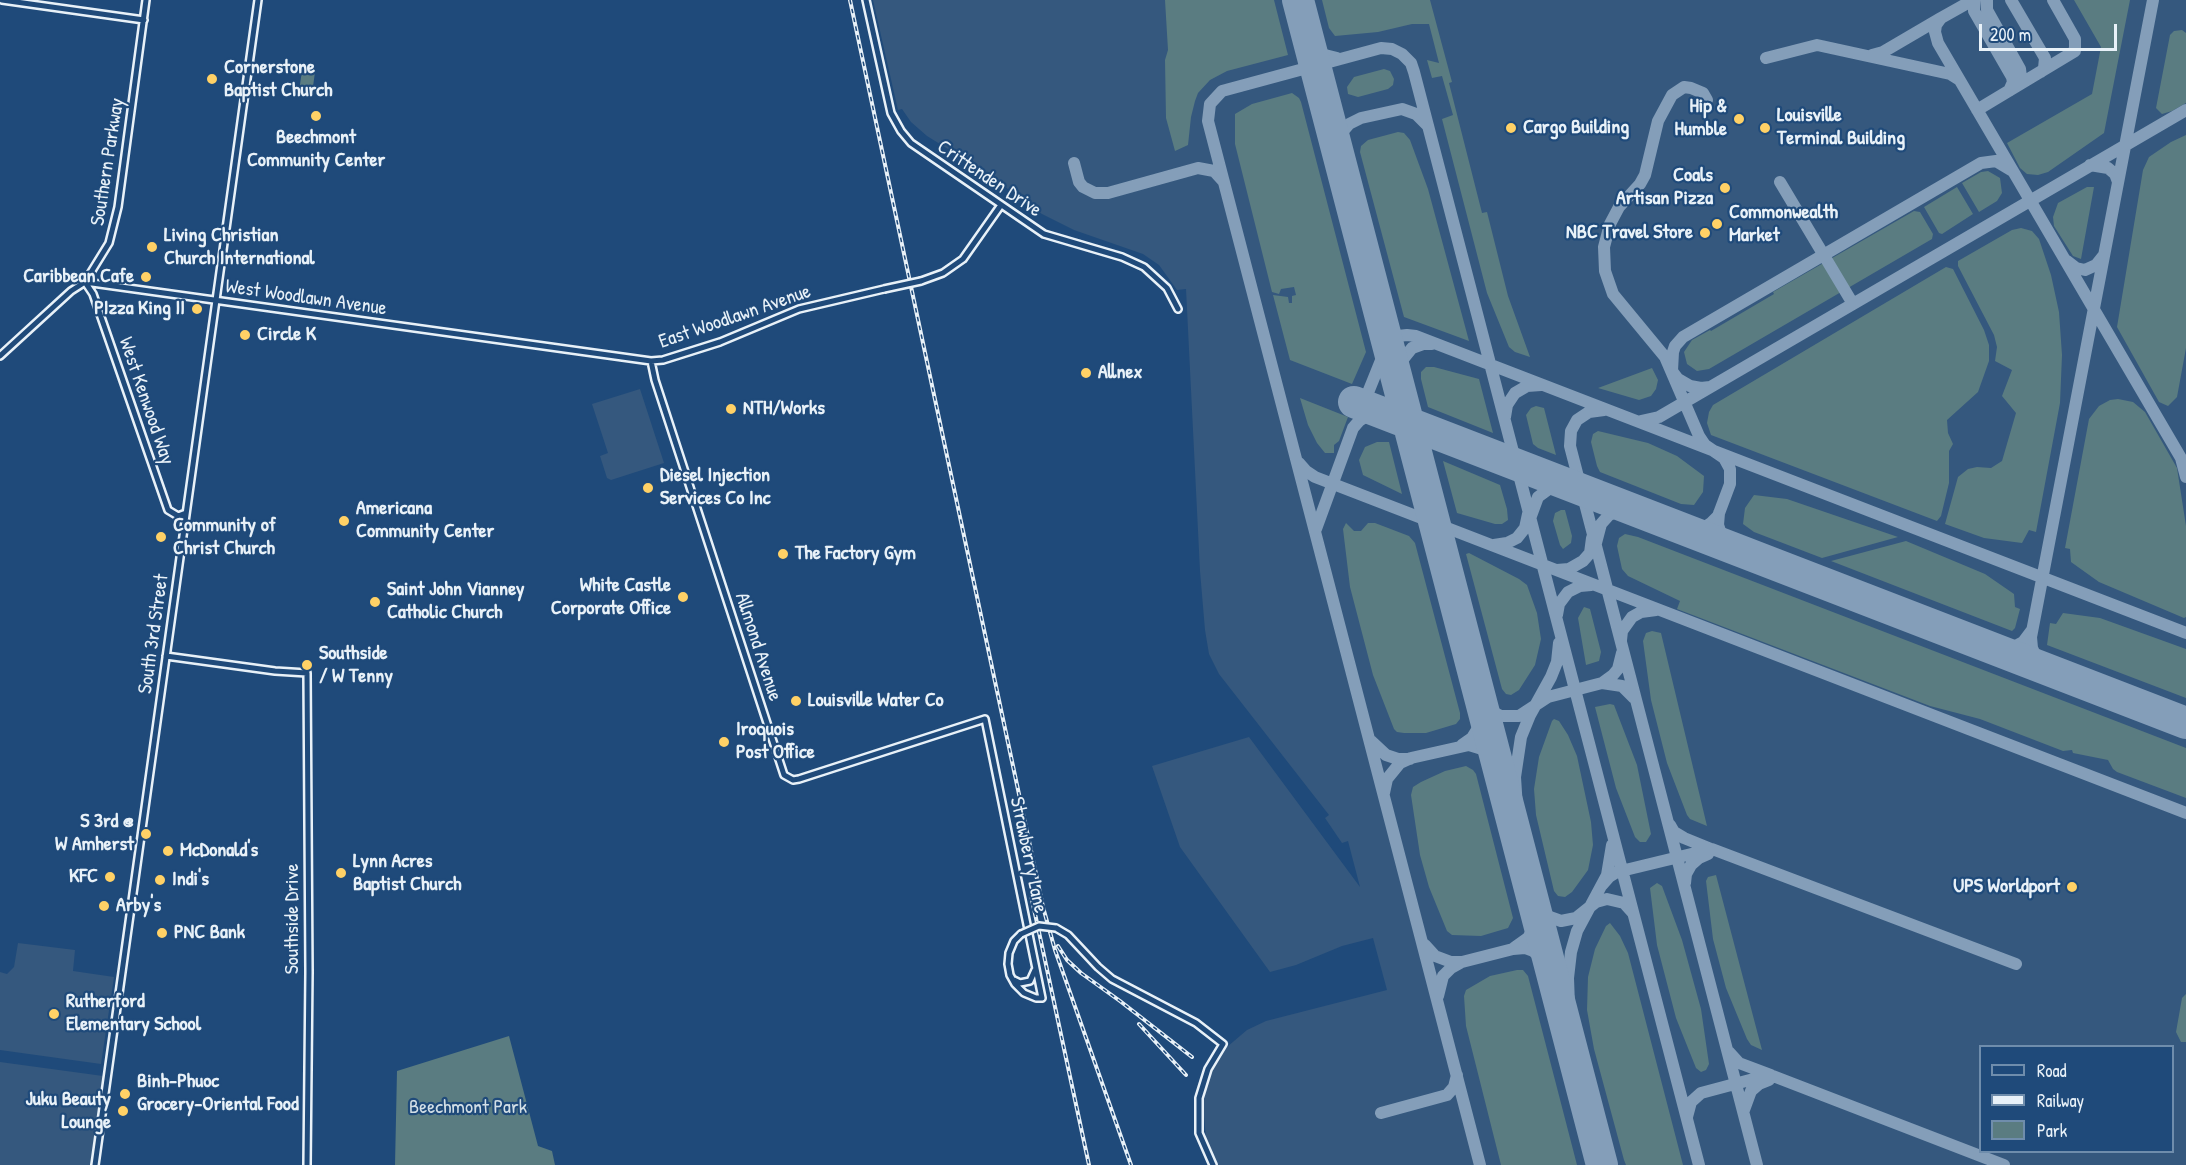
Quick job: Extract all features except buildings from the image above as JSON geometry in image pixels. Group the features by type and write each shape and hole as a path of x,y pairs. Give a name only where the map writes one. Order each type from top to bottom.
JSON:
{"main road":[{"path":"2,0 144,20"},
{"name":"Southern Parkway","path":"0,356 71,291 85,282 105,251 115,224 147,0"},
{"name":"South 3rd Street","path":"94,1165 258,0"},
{"name":"Crittenden Drive","path":"866,0 891,113 901,131 923,152 1044,234 1122,257 1144,267 1167,288 1178,309"},
{"name":"East Woodlawn Avenue","path":"416,328 651,361 663,360 720,342 798,309 921,281 943,273 963,259 1001,205"},
{"name":"West Woodlawn Avenue","path":"85,282 416,328"},
{"name":"West Kenwood Way","path":"85,282 93,294 165,505 169,512 178,516 186,513"},
{"name":"Allmond Avenue","path":"651,361 655,380 786,777 793,780 799,779 985,719"},
{"name":"Southside Drive","path":"166,656 307,673 309,922 307,1165"},
{"name":"Strawberry Lane","path":"985,719 1042,998 1024,993 1012,980"},
{"path":"1036,969 1033,978 1026,983 1012,980 1008,970 1009,952 1014,941 1021,934 1040,926 1056,928 1068,934 1112,980 1196,1023 1223,1044 1208,1069 1199,1098 1199,1133 1213,1165"}],"shaded area":[{"path":"873,0 2186,0 2186,1165 1218,1165 1206,1138 1203,1106 1208,1077 1227,1047 1247,1030 1266,1021 1387,990 1373,938 1342,946 1296,965 1270,972 1180,847 1152,766 1249,737 1360,887 1348,841 1342,843 1325,818 1329,815 1219,674 1209,654 1200,571 1186,289 1177,290 1159,265 1143,254 1074,230 1042,214 982,170 927,136 911,122 902,109 898,110"},
{"path":"640,389 664,463 611,480 607,478 600,456 608,453 592,404"},
{"name":"Rutherford Elementary School","path":"18,943 75,950 73,971 114,977 101,1064 0,1050 0,972 7,974 14,967"},
{"path":"0,1062 103,1076 90,1165 0,1165"}],"green space":[{"path":"1165,0 1274,0 1288,55 1227,71 1210,80 1198,93 1195,101 1188,145 1175,151 1166,118 1165,60 1168,50"},
{"path":"1322,0 1430,0 1452,82 1449,83 1482,213 1487,212 1508,296 1530,357 1515,352 1509,347 1487,293 1442,119 1453,115 1442,76 1432,78 1427,60 1439,63 1429,24 1412,24 1378,32 1335,36 1329,28"},
{"path":"2074,0 2130,0 2104,133 2048,172 2038,175 2027,174 2020,168 2007,143 2092,94 2101,47"},
{"path":"2182,30 2186,33 2186,103 2162,114 2156,108 2170,35 2174,31"},
{"path":"1384,69 1390,71 1394,79 1393,85 1388,89 1358,97 1348,94 1347,87 1354,77"},
{"path":"302,70 315,72 312,94 299,92"},
{"path":"1292,93 1301,102 1366,352 1352,384 1290,360 1273,295 1288,297 1289,303 1292,303 1292,296 1296,295 1294,287 1281,289 1279,294 1272,292 1235,144 1235,114 1252,104"},
{"path":"1398,132 1404,133 1410,140 1428,189 1469,341 1404,317 1360,152 1361,146 1368,140"},
{"path":"2186,135 2186,348 2177,397 2168,406 2159,402 2117,327 2143,170 2149,157"},
{"path":"1988,171 2000,178 2002,193 1997,201 1979,212 1962,183 1981,172"},
{"path":"1957,187 1973,214 1942,234 1939,233 1924,207"},
{"path":"2087,187 2094,187 2081,259 2073,256 2054,226 2053,217 2058,203"},
{"path":"1914,211 1920,212 1933,234 1932,239 1709,369 1697,371 1687,364 1684,352 1692,340"},
{"path":"2021,228 2032,231 2039,239 2051,275 2059,312 2062,355 2060,403 2036,532 2029,530 2022,543 1984,538 1945,524 1958,477 1968,469 1991,468 2002,461 2016,413 2002,396 2012,370 1995,361 1997,347 1994,335 1958,266 1958,261 2012,230"},
{"path":"1946,267 1953,269 1984,330 1989,345 1989,361 1978,392 1947,420 1948,433 1953,444 1949,451 1949,483 1941,516 1937,521 1711,435 1707,423 1713,405"},
{"path":"1426,367 1479,379 1493,433 1428,407 1421,379 1421,372"},
{"path":"1652,368 1658,380 1651,396 1639,400 1598,388"},
{"path":"1300,398 1348,417 1339,441 1334,445 1334,453 1325,453 1317,443 1308,425"},
{"path":"2110,400 2133,402 2145,412 2177,468 2186,526 2186,617 2184,618 2099,582 2071,562 2070,549 2065,548 2089,419 2099,406"},
{"path":"1536,406 1544,408 1556,455 1533,444 1526,415 1531,408"},
{"path":"1598,431 1648,443 1677,456 1704,476 1703,492 1694,505 1681,504 1600,472 1591,442 1593,434"},
{"path":"1377,442 1389,442 1402,494 1363,475 1359,460 1365,447"},
{"path":"1443,461 1500,485 1508,520 1502,524 1495,524 1457,513"},
{"path":"1754,495 1787,499 1898,537 1822,558 1754,532 1743,524 1745,508"},
{"path":"1565,510 1572,536 1571,543 1563,549 1553,521 1555,513"},
{"path":"1346,523 1354,531 1361,531 1368,523 1375,523 1409,536 1415,543 1460,713 1460,719 1456,724 1426,733 1404,733 1394,729 1373,675 1350,587 1343,529"},
{"path":"1625,534 1638,537 2186,748 2186,798 2117,772 2108,760 2073,753 2072,750 2063,751 1980,719 1930,706 1677,609 1680,601 1628,576 1622,569 1617,546 1619,538"},
{"path":"1906,541 1985,574 2014,594 2015,607 2020,609 2015,628 2012,631 1831,561"},
{"path":"1469,553 1527,585 1537,613 1541,639 1535,665 1519,690 1511,695 1506,694 1502,689 1466,554"},
{"path":"1584,607 1590,609 1601,652 1599,661 1586,665 1578,618"},
{"path":"2063,613 2100,618 2186,649 2186,698 2047,645 2050,623 2056,624"},
{"path":"1652,631 1661,633 1707,826 1690,819 1687,815 1667,763 1651,700 1643,641 1646,633"},
{"path":"1614,705 1637,765 1651,834 1646,842 1640,842 1635,837 1616,788 1595,707"},
{"path":"1554,719 1559,721 1568,735 1577,756 1591,822 1593,845 1588,870 1572,892 1565,897 1558,896 1554,891 1536,815 1534,789 1539,757"},
{"path":"1466,766 1476,774 1513,918 1508,928 1481,936 1452,935 1447,931 1429,887 1420,855 1411,795 1413,787 1421,782 1445,771"},
{"path":"1716,875 1762,1050 1751,1045 1747,1039 1726,988 1713,939 1706,881 1708,877"},
{"path":"1657,883 1662,886 1682,940 1701,1009 1709,1064 1706,1070 1701,1072 1696,1068 1676,1018 1657,945 1650,888"},
{"path":"1610,923 1620,936 1628,953 1683,1165 1626,1165 1624,1160 1594,1049 1587,1010 1588,977 1595,949 1606,926"},
{"path":"1523,970 1528,976 1577,1165 1501,1165 1466,1026 1464,996 1466,990 1490,976"},
{"path":"2186,994 2186,1042 2181,1042 2176,1032 2182,998"},
{"name":"Beechmont Park","path":"509,1036 538,1146 552,1151 555,1165 395,1165 397,1071"}],"taxiway":[{"path":"1298,0 1300,7"},
{"path":"1973,0 1941,18 1936,25 1935,32 1938,43 2181,458 2186,477"},
{"path":"1975,0 1974,11 2012,77 2013,82 2009,91"},
{"path":"1987,0 1987,10 2020,69 2021,77 2015,87"},
{"path":"2011,0 2045,58 2041,72"},
{"path":"1977,110 2075,51 2075,39 2053,0"},
{"path":"2056,673 2044,666 2036,657 2031,637 2153,0"},
{"path":"1872,55 1883,52 1941,18"},
{"path":"1308,37 1314,48 1321,54 1337,58"},
{"path":"1766,58 1817,45 1950,74 1958,79"},
{"path":"1480,1165 1208,121 1210,104 1222,91 1381,48 1392,49 1402,54 1411,63 1414,72 1699,1165"},
{"path":"1670,524 1693,530 1702,529 1711,523 1718,516 1730,484 1730,469 1724,458 1705,445 1699,436 1665,357 1613,294 1605,271 1604,247 1610,224 1619,207 1645,175 1658,121 1672,95 1684,87 1703,93 1707,100"},
{"path":"1349,197 1338,146 1343,131 1349,124 1361,118 1402,109 1416,114 1427,125"},
{"path":"1641,421 1659,417 2186,110"},
{"path":"1710,387 1690,386 1678,379 1672,371 1673,352 1683,337 1981,163 1996,161 2011,170"},
{"path":"1074,163 1079,182 1083,187 1095,193 1108,193 1198,168 1214,171 1224,182"},
{"path":"2090,165 2108,168 2115,174 2118,182"},
{"path":"1780,182 1853,304"},
{"path":"2067,261 2076,268 2085,270 2096,265 2104,255"},
{"path":"1363,405 1388,343 1398,336 1416,336 2186,633"},
{"path":"1406,411 1398,378 1400,363 1412,348 1432,344"},
{"path":"1505,417 1507,405 1515,393 1527,386 1541,385"},
{"path":"1604,410 1589,412 1577,420 1571,431 1570,446 1757,1165"},
{"path":"1316,529 1353,428 1359,421 1365,417 1380,414 1426,431"},
{"path":"1516,456 1524,466 1565,482"},
{"path":"1299,463 1315,477 2186,813"},
{"path":"1531,516 1538,497 1553,486 1566,485 1610,502"},
{"path":"1596,543 1601,524 1609,515 1618,511 1633,511 1673,527"},
{"path":"1719,513 1718,525 1722,537 1729,545 1745,553"},
{"path":"1494,545 1507,543 1517,538 1525,528 1528,514"},
{"path":"1557,570 1569,569 1583,561 1590,553 1592,538"},
{"path":"1557,615 1559,604 1568,592 1580,586 1591,585"},
{"path":"1621,640 1622,631 1632,617 1641,612 1656,610"},
{"path":"1984,645 1998,649 2010,649 2023,642 2032,630"},
{"path":"1550,962 1518,824 1515,777 1521,737 1551,677 1557,662 1559,643"},
{"path":"1469,652 1482,700 1491,711 1501,716 1519,716 1548,697 1602,683 1622,686 1634,698"},
{"path":"1602,683 1618,669 1622,653"},
{"path":"1462,745 1472,738 1480,725 1482,712 1479,699"},
{"path":"1371,741 1386,755 1398,759 1410,759"},
{"path":"1384,793 1387,779 1400,763 1411,758 1469,745 1482,749 1493,759 1507,809"},
{"path":"1670,825 1674,832 1684,838 1711,849"},
{"path":"1602,1164 1575,1048 1568,978 1571,952 1577,931 1607,875 1612,845"},
{"path":"1602,885 1617,872 1712,849 2016,964"},
{"path":"1685,883 1686,874 1691,865 1708,854"},
{"path":"1536,904 1547,916 1561,921 1576,918 1596,902 1607,899 1624,903 1633,913"},
{"path":"1514,948 1528,938 1534,927 1535,915"},
{"path":"1425,945 1435,956 1451,962 1462,962 1513,949 1525,948 1533,951 1549,967 1561,1012"},
{"path":"1438,996 1443,976 1460,963"},
{"path":"1729,1052 1739,1063 1771,1075"},
{"path":"1381,1113 1447,1095 1454,1087 1457,1075"},
{"path":"1687,1117 1691,1102 1701,1093 1773,1076 2004,1165"},
{"path":"1744,1110 1751,1091 1759,1084 1769,1080"}],"runway":[{"path":"1298,0 1602,1165"},
{"path":"1354,402 2186,723"}],"railway":[{"path":"850,0 1043,907 1055,950 1131,1165"},
{"path":"1031,895 1089,1165"},
{"path":"1058,946 1067,960 1081,973 1192,1057"},
{"path":"1139,1024 1186,1075"}],"place":[{"name":"Cornerstone Baptist Church","path":"212,79"},
{"name":"Beechmont Community Center","path":"316,116"},
{"name":"Hip & Humble","path":"1739,119"},
{"name":"Cargo Building","path":"1511,128"},
{"name":"Louisville Terminal Building","path":"1765,128"},
{"name":"Coals Artisan Pizza","path":"1725,188"},
{"name":"Commonwealth Market","path":"1717,224"},
{"name":"NBC Travel Store","path":"1705,233"},
{"name":"Living Christian Church International","path":"152,247"},
{"name":"Caribbean Cafe","path":"146,277"},
{"name":"PIzza King II","path":"197,309"},
{"name":"Circle K","path":"245,335"},
{"name":"Allnex","path":"1086,373"},
{"name":"NTH/Works","path":"731,409"},
{"name":"Diesel Injection Services Co Inc","path":"648,488"},
{"name":"Americana Community Center","path":"344,521"},
{"name":"Community of Christ Church","path":"161,537"},
{"name":"The Factory Gym","path":"783,554"},
{"name":"White Castle Corporate Office","path":"683,597"},
{"name":"Saint John Vianney Catholic Church","path":"375,602"},
{"name":"Southside / W Tenny","path":"307,665"},
{"name":"Louisville Water Co","path":"796,701"},
{"name":"Iroquois Post Office","path":"724,742"},
{"name":"S 3rd @ W Amherst","path":"146,834"},
{"name":"McDonald's","path":"168,851"},
{"name":"Lynn Acres Baptist Church","path":"341,873"},
{"name":"KFC","path":"110,877"},
{"name":"Indi's","path":"160,880"},
{"name":"UPS Worldport","path":"2072,887"},
{"name":"Arby's","path":"104,906"},
{"name":"PNC Bank","path":"162,933"},
{"name":"Rutherford Elementary School","path":"54,1014"},
{"name":"Binh-Phuoc Grocery-Oriental Food","path":"125,1094"},
{"name":"Juku Beauty Lounge","path":"123,1111"}]}
